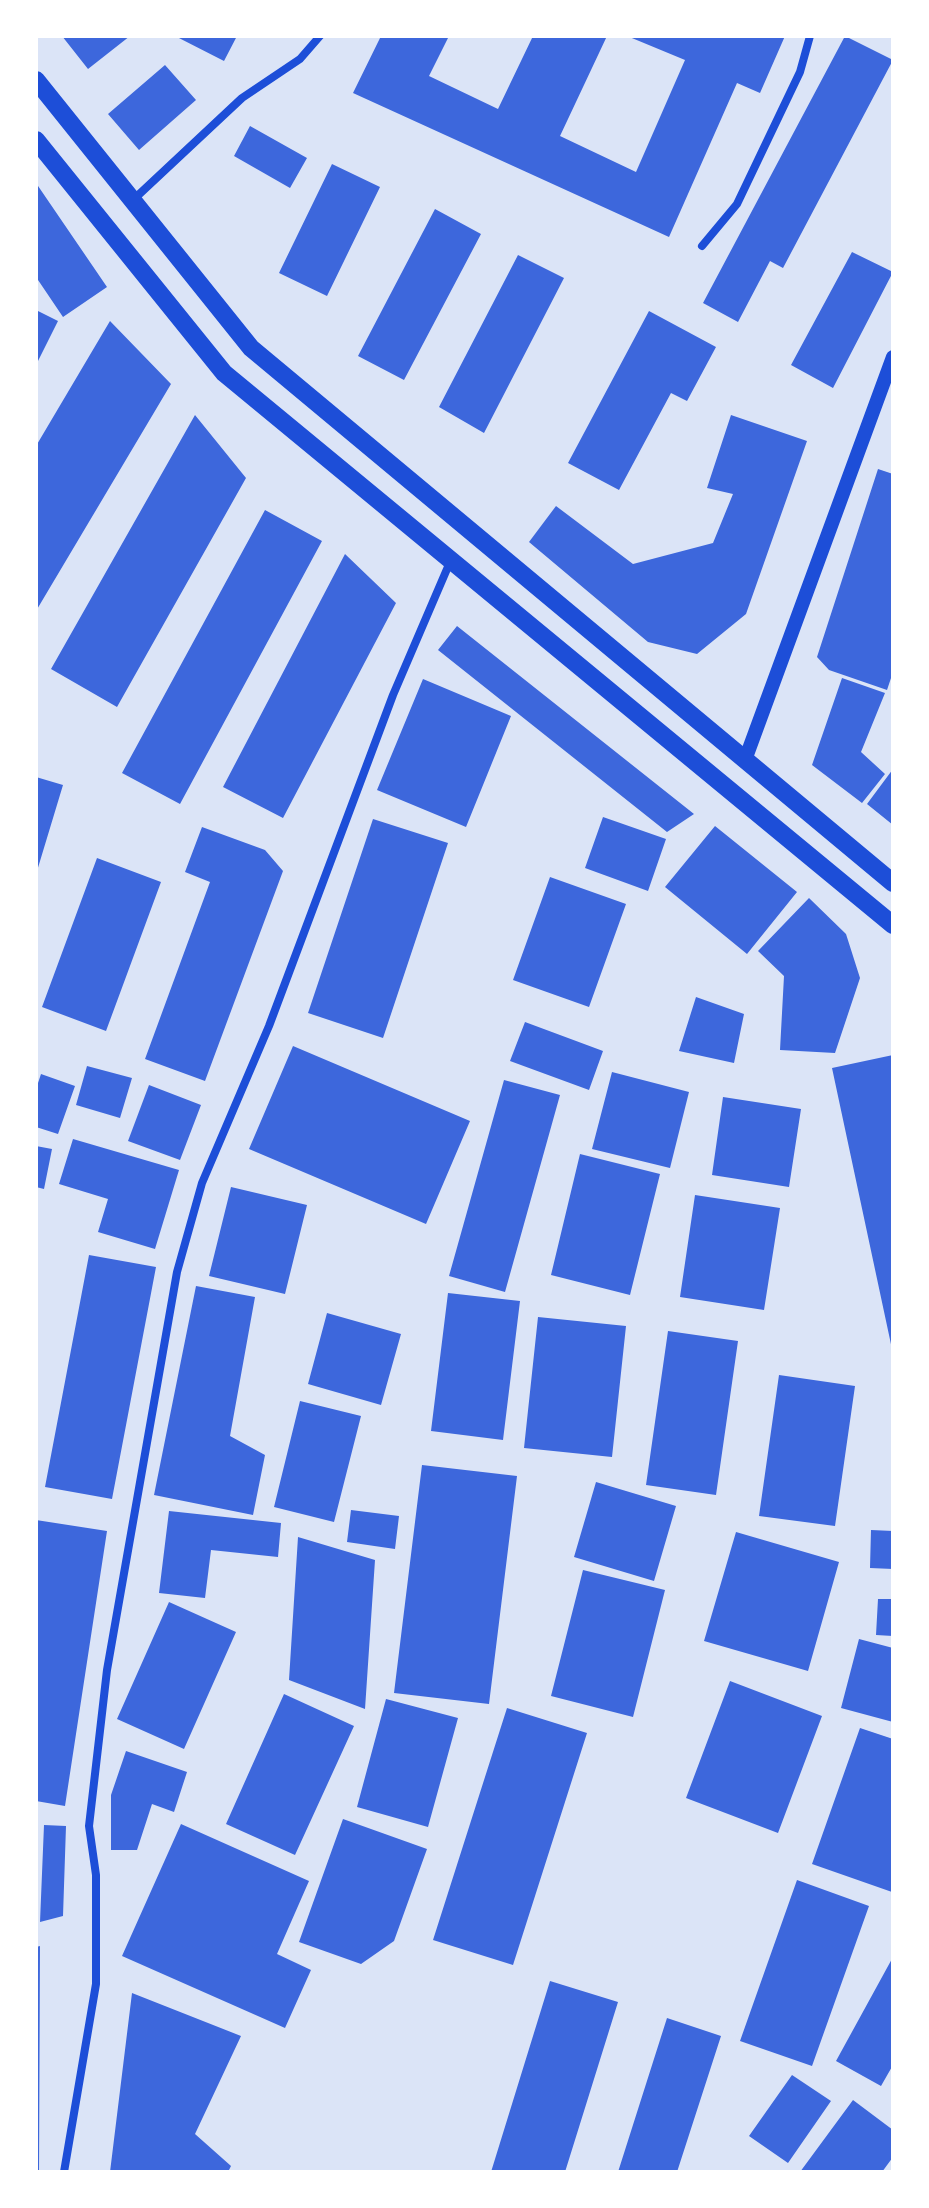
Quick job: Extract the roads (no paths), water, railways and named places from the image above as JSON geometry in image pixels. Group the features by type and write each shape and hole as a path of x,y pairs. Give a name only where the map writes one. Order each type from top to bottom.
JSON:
{"main road":[{"path":"36,80 251,348 893,883"},
{"path":"36,140 224,373 893,925"}],"street":[{"path":"133,200 242,98 300,59 320,36"},
{"path":"702,246 737,204 800,72 810,36"},
{"path":"745,760 893,357"},
{"path":"64,2172 96,1984 96,1875 89,1826 107,1670 177,1272 202,1183 269,1026 393,695 450,562"}]}
